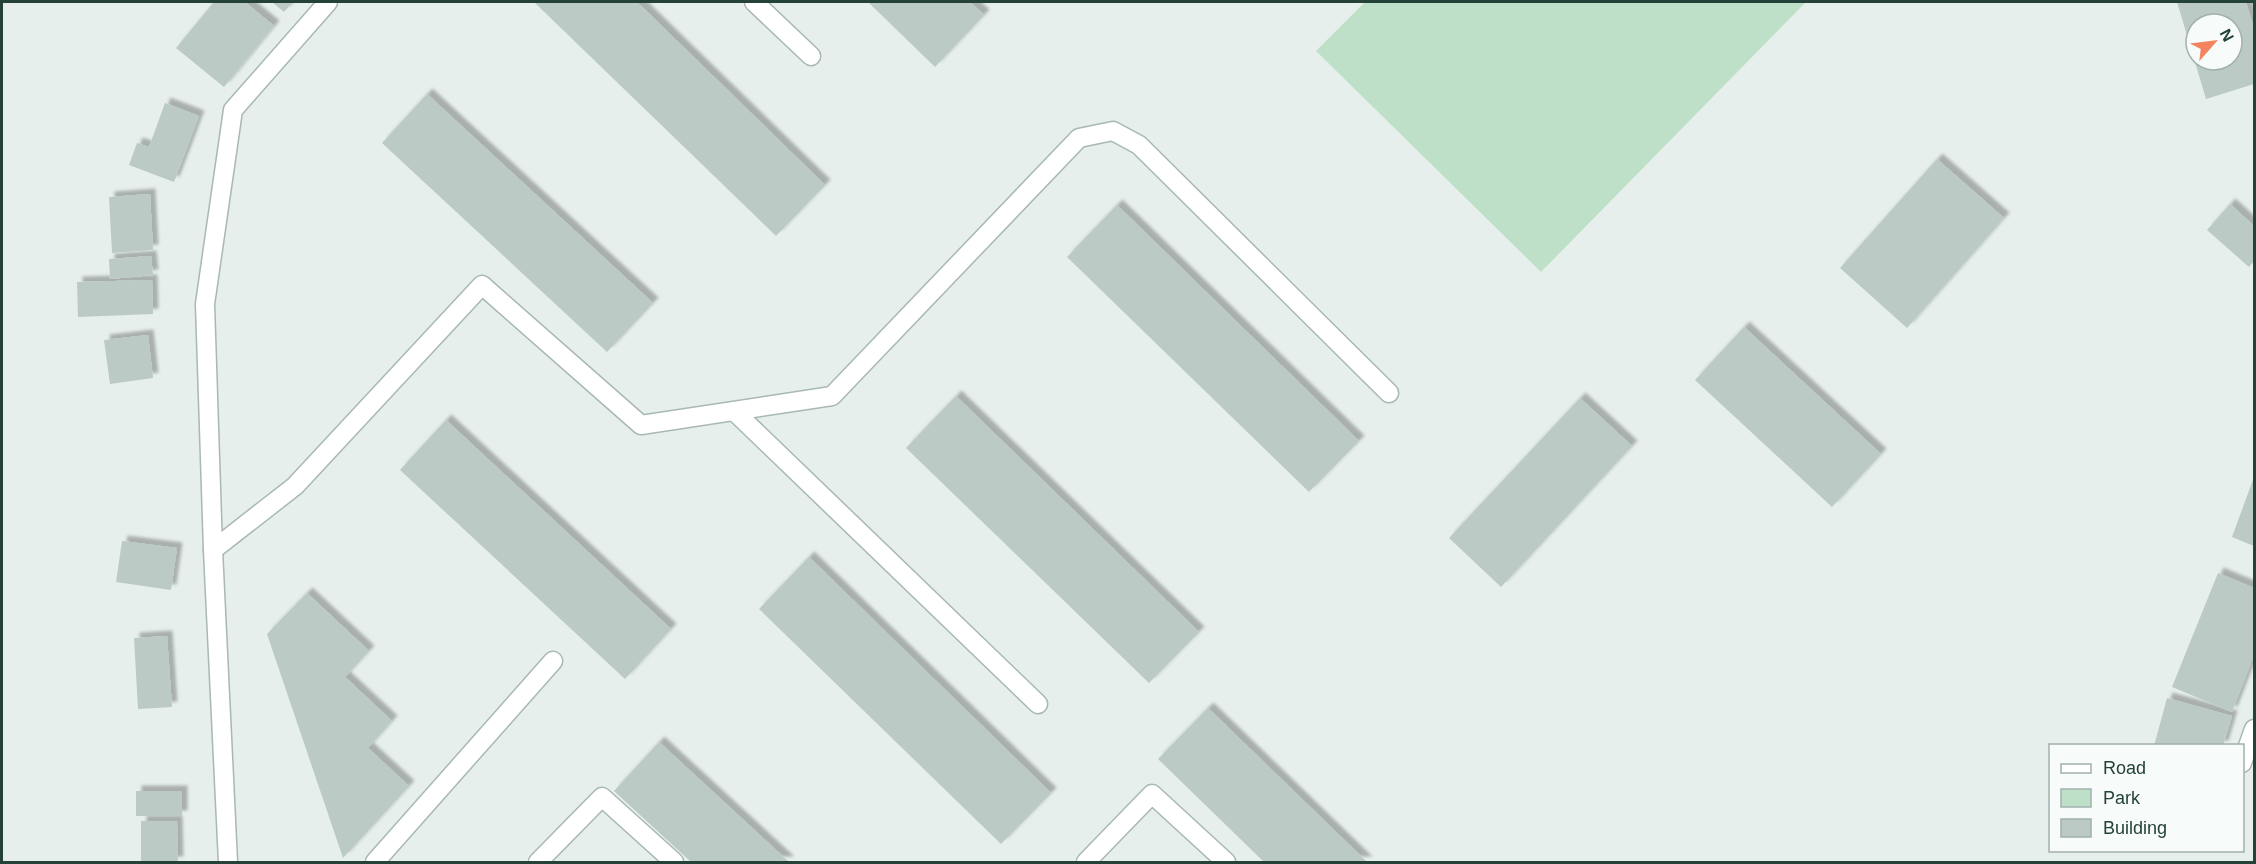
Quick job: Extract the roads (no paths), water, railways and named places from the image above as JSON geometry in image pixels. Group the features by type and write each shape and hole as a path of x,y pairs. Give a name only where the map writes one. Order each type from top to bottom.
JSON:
{"street":[{"path":"228,862 213,549 205,304 233,110 328,2"},
{"path":"754,2 811,56"},
{"path":"213,549 295,486 482,285 641,425 832,396 1079,138 1113,131 1140,145 1389,393"},
{"path":"734,411 1038,704"},
{"path":"375,862 553,661"},
{"path":"2244,757 2254,729"},
{"path":"1086,862 1152,794 1226,862"},
{"path":"538,862 602,797 674,862"}]}
